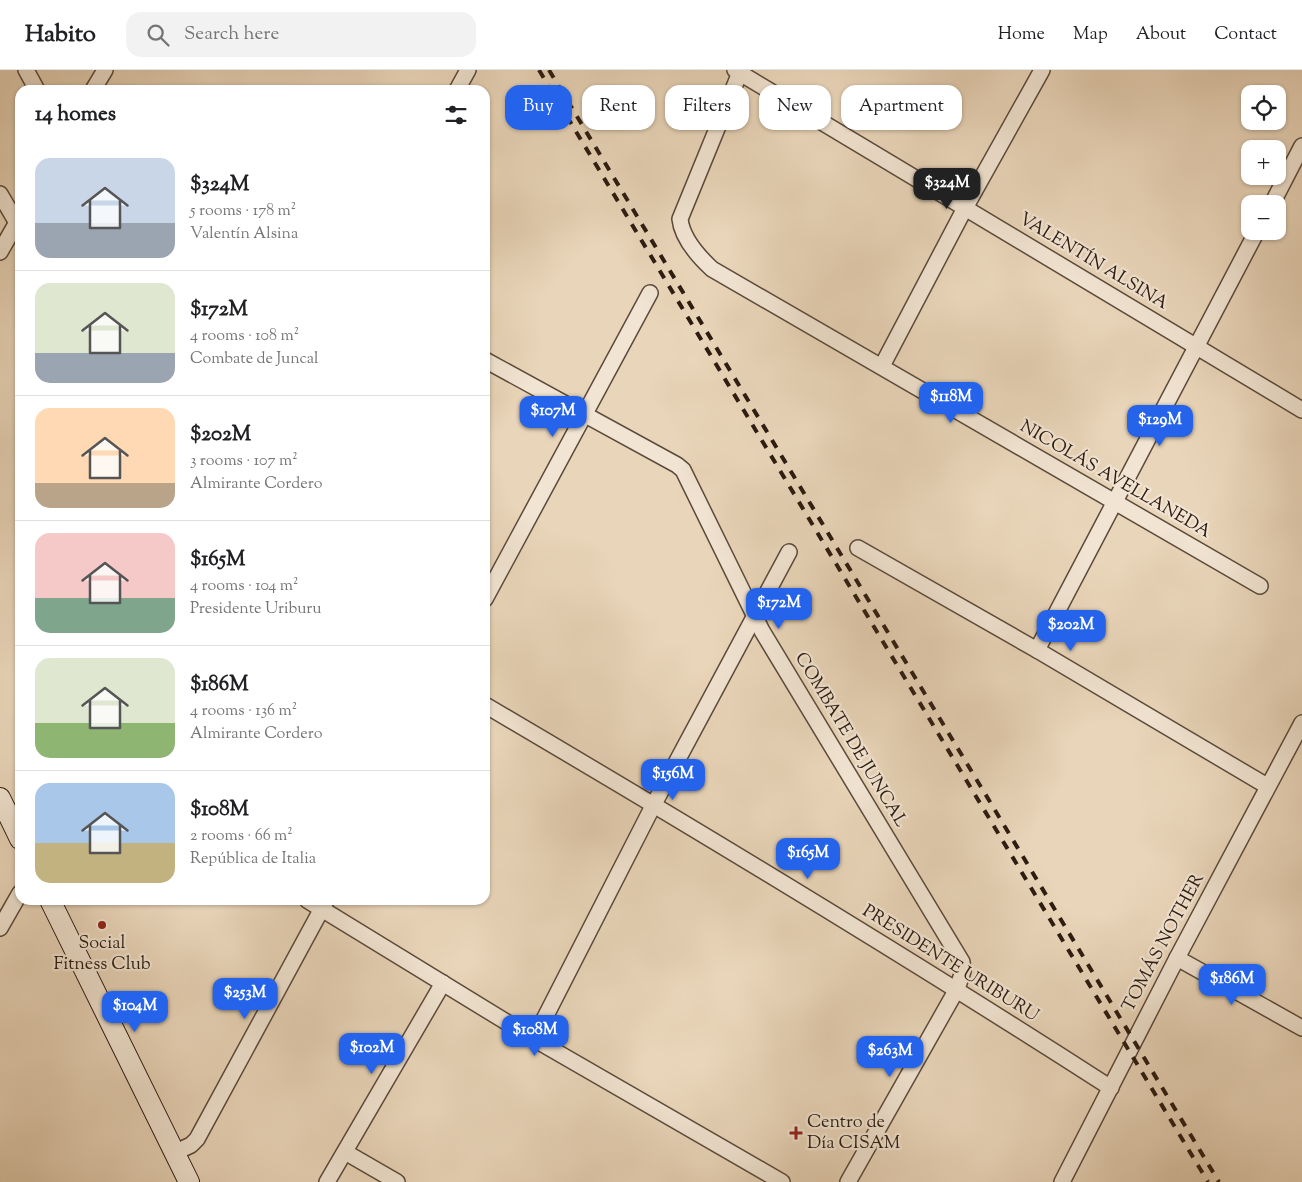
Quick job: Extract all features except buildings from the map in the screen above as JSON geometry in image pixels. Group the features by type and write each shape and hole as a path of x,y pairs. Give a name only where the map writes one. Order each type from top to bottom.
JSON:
{"main road":[{"path":"0,798 15,829"},
{"path":"52,905 189,1182"}],"street":[{"path":"26,70 34,85"},
{"path":"96,85 105,70"},
{"path":"460,85 468,70"},
{"path":"882,366 965,208 1042,70"},
{"name":"VALENTÍN ALSINA","path":"739,71 965,208 1197,345 1302,410"},
{"name":"NICOLÁS AVELLANEDA","path":"739,71 680,219 684,235 702,260 712,269 1260,586"},
{"path":"1277,195 1302,146"},
{"path":"0,194 15,216"},
{"path":"0,252 15,225"},
{"path":"1037,650 1114,500 1252,240"},
{"path":"490,590 582,415 650,293"},
{"name":"COMBATE DE JUNCAL","path":"490,363 683,470 762,631 962,962 963,971 957,989 848,1182"},
{"path":"858,548 1037,650 1267,786"},
{"path":"534,1039 654,804 789,552"},
{"name":"PRESIDENTE URIBURU","path":"490,708 654,804 957,989 1111,1088"},
{"name":"TOMÁS NOTHER","path":"1062,1182 1177,958 1302,723"},
{"path":"0,928 15,902"},
{"path":"174,1153 191,1145 197,1139 323,905"},
{"path":"326,905 534,1039 782,1182"},
{"path":"1177,958 1302,1028"},
{"path":"327,1182 443,982"},
{"path":"345,1152 397,1182"}],"railway":[{"path":"539,70 1208,1182"},
{"path":"549,70 1219,1182"}],"place":[{"name":"Social Fitness Club","path":"102,925"},
{"name":"Centro de Día CISAM","path":"796,1133"}]}
